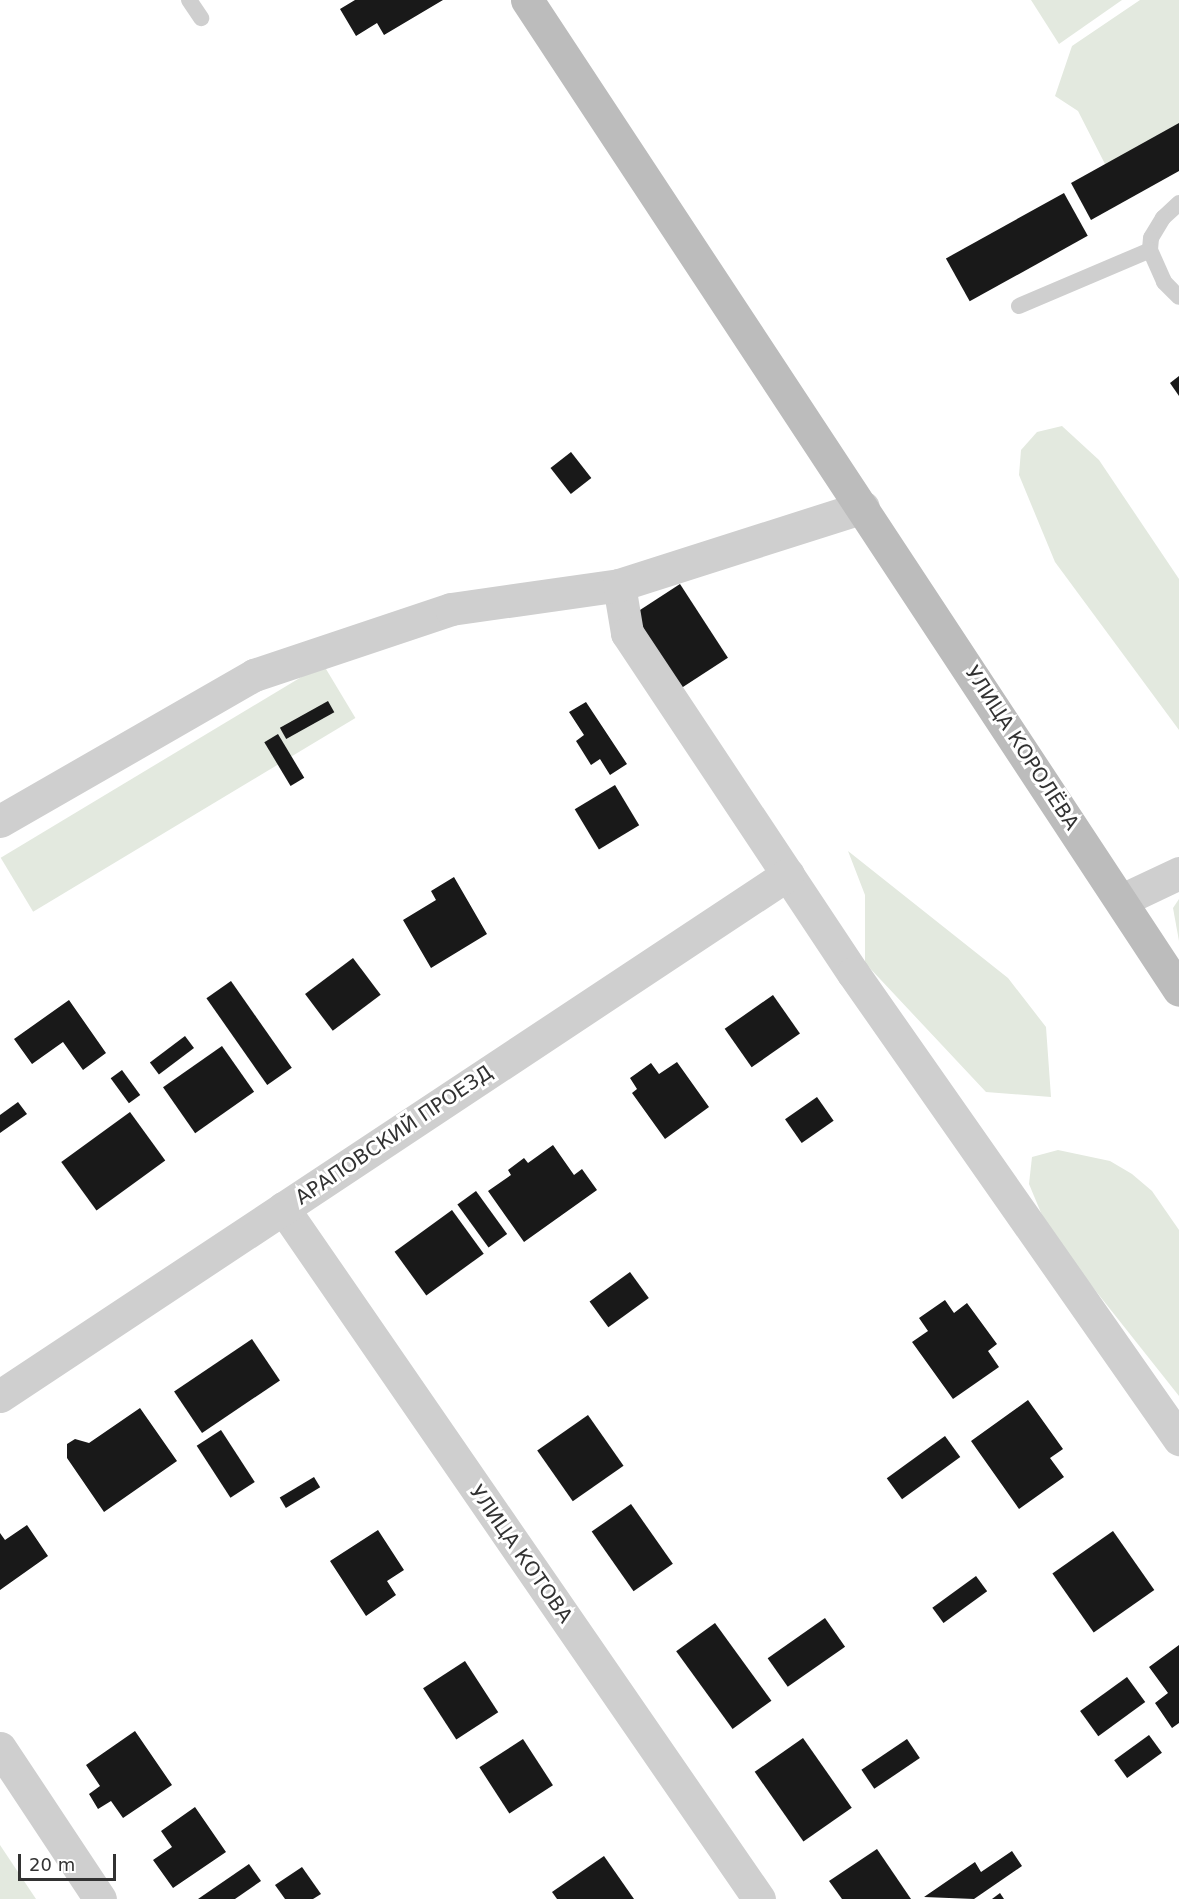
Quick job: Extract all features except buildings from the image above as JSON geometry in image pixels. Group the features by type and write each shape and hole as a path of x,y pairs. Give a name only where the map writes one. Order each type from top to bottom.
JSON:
{"main road":[{"name":"УЛИЦА КОРОЛЁВА","path":"527,0 1122,900 1179,990"}],"street":[{"path":"0,821 254,675 451,609 619,585 863,507"},
{"path":"619,585 627,633 788,874 1179,1439"},
{"path":"1122,900 1179,873"},
{"name":"АРАПОВСКИЙ ПРОЕЗД","path":"0,1396 788,874"},
{"name":"УЛИЦА КОТОВА","path":"283,1208 759,1899"},
{"path":"0,1748 100,1899"}],"lane":[{"path":"189,0 201,18"},
{"path":"1179,203 1164,218 1151,238 1150,250 1164,282 1179,297"},
{"path":"1019,306 1150,250"}],"shaded area":[{"path":"1031,0 1122,0 1059,44"},
{"path":"1140,0 1179,0 1179,170 1105,164 1078,111 1055,96 1072,46"},
{"path":"1062,426 1099,460 1179,579 1179,730 1055,562 1019,475 1021,450 1037,432"},
{"path":"323,664 355,718 33,912 1,858"},
{"path":"848,851 1008,978 1046,1027 1051,1097 986,1092 865,963 865,895"},
{"path":"1179,899 1179,941 1173,908"},
{"path":"1058,1150 1110,1161 1132,1174 1152,1191 1179,1230 1179,1396 1049,1232 1029,1184 1032,1157"},
{"path":"0,1845 36,1899 0,1899"}]}
